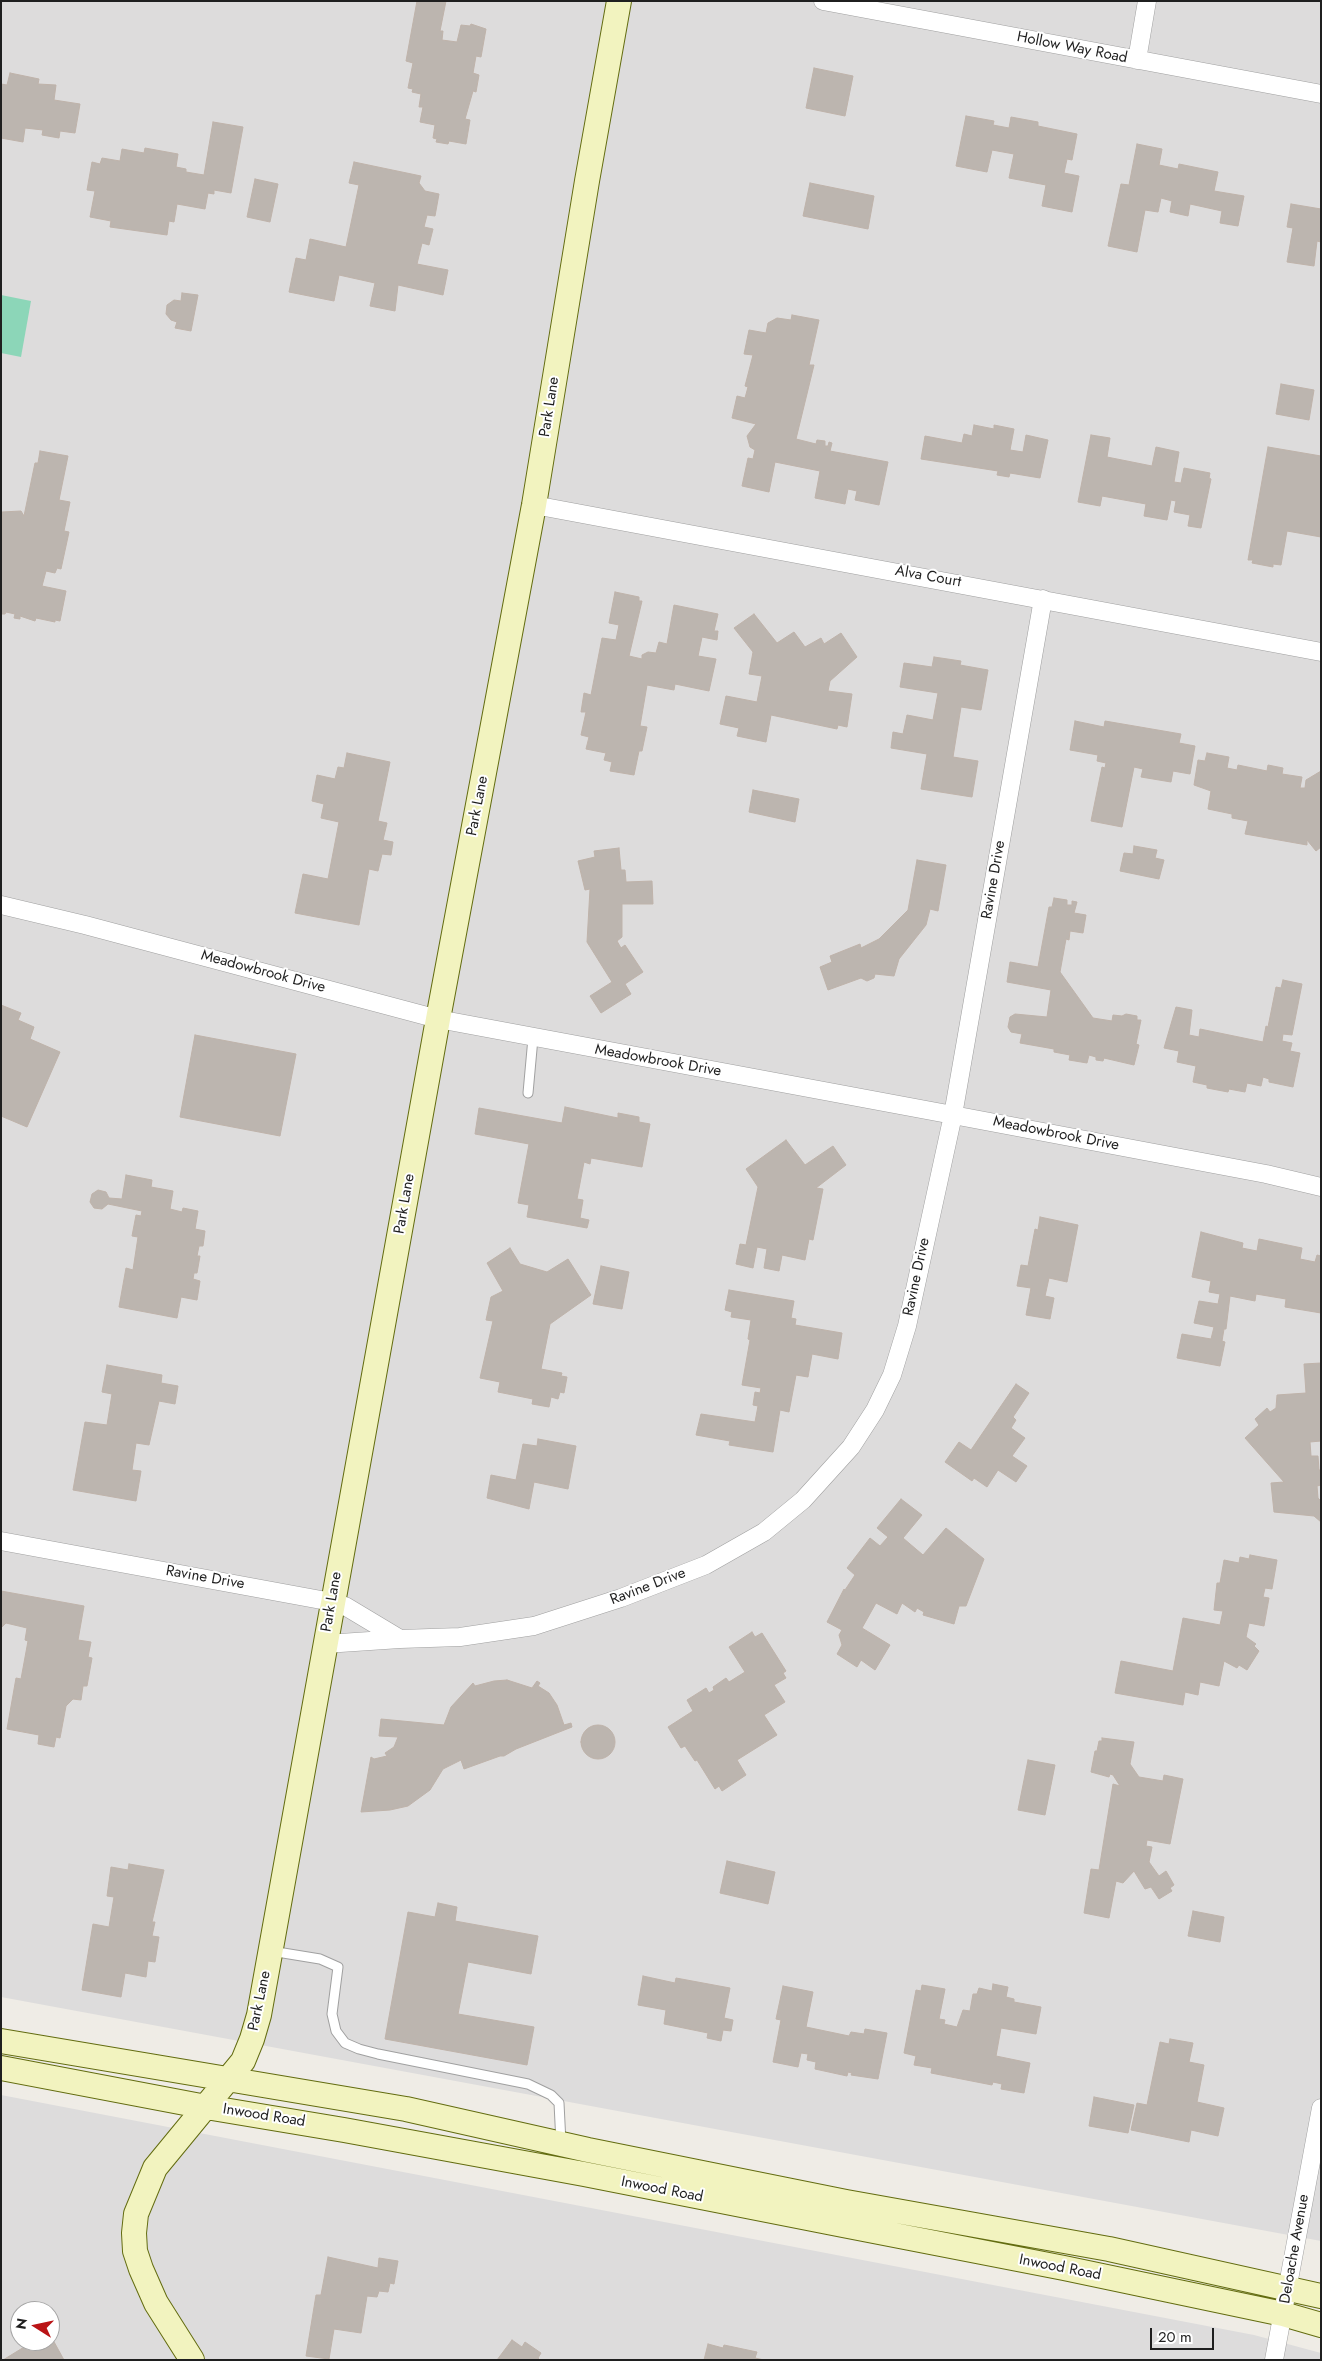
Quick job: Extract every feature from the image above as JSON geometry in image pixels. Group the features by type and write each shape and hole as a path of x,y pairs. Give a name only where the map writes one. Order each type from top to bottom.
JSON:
{"main road":[{"name":"Park Lane","path":"192,2360 156,2303 135,2250 134,2233 140,2202 155,2168 229,2080 242,2061 252,2039 259,2015 332,1602 534,505 587,181 619,1"},
{"name":"Inwood Road","path":"1,2041 406,2109 588,2150 844,2214 1283,2314 1321,2325"},
{"name":"Inwood Road","path":"1,2068 206,2107 584,2174 844,2214 1109,2249 1321,2296"},
{"path":"584,2174 588,2150"}],"street":[{"name":"Hollow Way Road","path":"823,1 1321,94"},
{"path":"1137,60 1147,1"},
{"name":"Alva Court","path":"534,505 1043,598 1321,652"},
{"name":"Ravine Drive","path":"325,1644 460,1637 534,1626 621,1598 706,1565 764,1532 803,1500 852,1447 875,1410 892,1375 907,1326 953,1114 1043,598"},
{"name":"Meadowbrook Drive","path":"1,905 85,925 438,1020 953,1114 1266,1174 1321,1187"},
{"name":"Ravine Drive","path":"1,1541 332,1602 345,1606 400,1639"},
{"name":"Deloache Avenue","path":"1274,2360 1321,2108"}],"lane":[{"path":"528,1093 533,1038"},
{"path":"270,1951 320,1959 338,1967 332,2014 336,2031 345,2043 378,2054 528,2084 551,2095 559,2102 561,2144"}],"shaded area":[{"path":"1,1 1321,1 1321,2241 1,1997"},
{"path":"1,2095 1254,2335 1321,2353 1321,2360 1,2360"}],"green space":[{"path":"1,295 31,301 21,357 1,353"}],"building":[{"path":"417,1 446,1 440,31 443,31 442,40 457,42 461,25 470,26 471,24 486,29 481,57 476,56 473,73 479,75 476,92 473,91 465,119 470,120 466,144 449,141 448,144 436,142 437,139 433,138 435,125 420,122 423,107 419,107 421,94 412,92 413,89 408,88 413,63 406,61"},
{"path":"814,68 853,76 845,116 806,108"},
{"path":"10,73 39,79 38,84 56,85 54,100 80,104 75,133 60,131 59,138 42,135 43,130 25,128 23,142 1,138 1,84 7,85"},
{"path":"966,116 994,121 993,125 1009,128 1011,117 1038,122 1038,126 1077,134 1072,160 1067,159 1064,173 1079,176 1072,212 1042,206 1046,185 1009,178 1014,154 992,150 987,172 956,166"},
{"path":"213,122 243,127 231,193 214,190 214,194 208,193 205,209 177,204 174,222 169,221 167,235 110,227 111,221 90,217 95,191 87,190 92,162 100,164 102,158 120,161 122,149 144,153 145,148 178,154 176,167 186,169 186,172 204,175"},
{"path":"1137,144 1162,149 1159,165 1178,169 1179,164 1218,172 1214,191 1244,196 1238,226 1220,223 1222,211 1190,204 1188,216 1170,212 1172,201 1161,198 1158,212 1145,210 1137,252 1108,246 1121,184 1129,185"},
{"path":"354,162 421,176 419,183 425,191 439,194 435,216 427,215 424,227 433,229 429,245 422,243 417,264 448,270 443,295 398,285 395,311 370,306 375,283 339,275 334,301 289,292 296,258 306,260 310,239 346,247 359,185 349,183"},
{"path":"255,179 278,184 270,222 247,217"},
{"path":"810,183 874,196 868,229 803,216"},
{"path":"1291,204 1321,209 1321,242 1317,241 1314,266 1287,262 1293,228 1287,227"},
{"path":"182,293 198,295 191,331 175,328 177,322 171,320 166,314 167,305 174,300 181,301"},
{"path":"792,315 819,320 809,365 814,365 796,439 816,444 817,440 825,441 825,446 828,446 829,442 832,443 830,451 888,462 879,505 855,500 857,491 848,489 845,504 815,498 820,471 775,462 769,492 742,486 748,458 753,459 755,450 750,447 747,436 756,424 732,418 737,396 745,398 748,387 745,386 753,355 744,354 749,330 766,333 768,323 777,318 791,320"},
{"path":"1281,384 1314,390 1309,420 1276,414"},
{"path":"974,425 994,429 994,425 1014,429 1010,450 1023,452 1026,435 1048,440 1040,478 1010,473 1009,477 997,475 998,471 921,459 925,436 962,443 964,434 972,436"},
{"path":"1091,435 1110,438 1107,457 1152,466 1156,447 1179,452 1174,482 1181,483 1184,468 1210,473 1209,478 1211,479 1201,528 1188,526 1190,515 1174,512 1176,501 1171,500 1167,520 1144,516 1146,504 1102,496 1100,506 1078,502"},
{"path":"1268,447 1321,456 1321,537 1287,531 1281,565 1273,564 1273,567 1252,563 1253,560 1248,560"},
{"path":"40,451 68,456 59,500 70,502 64,531 69,532 61,569 57,568 55,573 46,571 42,586 66,591 60,621 55,620 55,622 36,618 35,621 20,616 20,619 14,618 15,614 6,612 1,614 2,512 21,511 24,516 35,463 38,463"},
{"path":"615,592 639,597 639,601 642,601 629,656 642,659 642,655 648,652 656,653 659,642 667,644 674,605 718,614 714,631 718,631 717,640 702,637 698,656 716,659 709,691 675,684 674,690 647,685 640,726 647,727 634,775 610,771 612,762 604,760 606,753 586,749 589,737 581,735 586,712 581,712 584,693 591,695 602,638 616,640 619,625 609,623"},
{"path":"754,614 777,643 794,632 805,647 821,638 824,644 841,633 857,657 830,681 828,691 852,694 847,727 838,725 837,729 771,715 766,742 737,736 739,728 720,724 726,696 757,702 762,676 749,674 753,652 734,628"},
{"path":"934,657 961,661 960,665 988,670 981,710 961,707 953,757 978,761 972,797 921,789 927,754 891,748 893,732 903,734 907,715 933,720 938,693 900,687 904,663 932,667"},
{"path":"1075,721 1104,727 1105,721 1181,734 1179,743 1195,746 1190,774 1173,771 1171,782 1141,777 1143,769 1134,767 1122,827 1091,821 1102,767 1105,768 1106,763 1097,761 1098,755 1070,750"},
{"path":"347,753 390,762 378,821 387,823 383,840 393,842 391,855 382,854 378,871 369,869 359,925 295,913 303,874 328,879 339,822 321,818 324,804 312,801 317,775 335,779 338,767 344,768"},
{"path":"1207,753 1229,757 1227,768 1237,770 1238,765 1267,771 1268,765 1283,768 1282,774 1302,777 1300,788 1305,788 1306,780 1321,771 1321,847 1316,851 1307,840 1307,845 1245,834 1248,821 1232,818 1232,814 1208,809 1211,791 1194,785 1198,760 1205,761"},
{"path":"753,790 799,799 795,822 749,812"},
{"path":"1134,846 1157,850 1155,858 1164,860 1159,879 1120,871 1124,853 1133,854"},
{"path":"619,848 621,870 625,870 626,882 652,881 653,904 622,904 622,937 617,941 621,948 625,945 643,972 625,984 631,994 601,1013 590,996 612,982 587,942 590,889 585,890 578,861 595,857 594,851"},
{"path":"917,860 946,865 938,911 930,909 926,925 899,959 894,976 875,974 874,978 867,981 861,978 828,990 820,967 832,962 830,956 860,944 861,948 879,939 908,910"},
{"path":"1054,898 1067,900 1067,905 1072,905 1072,901 1077,902 1074,913 1086,915 1083,933 1070,931 1069,940 1066,939 1060,972 1093,1018 1112,1021 1113,1015 1122,1016 1126,1014 1137,1016 1137,1020 1141,1020 1136,1044 1139,1045 1134,1065 1104,1058 1103,1061 1096,1060 1096,1057 1089,1055 1087,1063 1069,1060 1070,1055 1054,1052 1054,1049 1020,1043 1022,1034 1011,1032 1008,1027 1010,1017 1015,1014 1047,1017 1051,990 1007,982 1010,962 1038,967 1049,907 1052,907"},
{"path":"1283,980 1302,984 1292,1035 1283,1034 1282,1041 1292,1043 1290,1051 1300,1053 1293,1087 1269,1082 1269,1079 1263,1077 1261,1086 1247,1083 1245,1092 1229,1089 1228,1092 1207,1088 1207,1085 1193,1082 1196,1066 1177,1062 1179,1051 1164,1048 1176,1007 1192,1010 1189,1035 1199,1037 1200,1029 1263,1042 1276,987 1281,988"},
{"path":"1,1005 21,1013 18,1020 34,1027 30,1039 60,1052 27,1127 1,1116"},
{"path":"195,1035 296,1054 280,1136 180,1117"},
{"path":"565,1107 618,1118 618,1113 639,1117 639,1122 650,1124 642,1167 591,1158 590,1164 584,1162 577,1199 583,1200 580,1218 589,1220 587,1228 527,1217 529,1205 518,1203 529,1144 475,1134 479,1108 562,1123"},
{"path":"786,1140 805,1165 833,1146 846,1165 816,1188 823,1189 813,1240 809,1239 805,1260 782,1255 779,1271 764,1268 767,1249 757,1247 753,1268 736,1264 740,1244 746,1245 758,1187 746,1169"},
{"path":"126,1175 152,1180 151,1187 173,1191 170,1209 182,1212 183,1208 198,1211 195,1229 205,1231 203,1246 199,1246 197,1256 200,1256 197,1273 194,1273 193,1279 200,1281 197,1300 181,1297 177,1318 119,1307 126,1268 133,1270 138,1237 132,1236 136,1215 141,1216 142,1211 108,1204 102,1209 94,1208 90,1202 92,1194 98,1190 106,1192 109,1198 122,1199"},
{"path":"1040,1217 1078,1225 1067,1282 1049,1278 1045,1296 1054,1298 1050,1319 1026,1315 1031,1288 1017,1286 1021,1265 1028,1266 1035,1229 1038,1230"},
{"path":"1201,1232 1243,1243 1242,1248 1257,1251 1259,1239 1302,1248 1300,1259 1315,1262 1317,1255 1321,1256 1321,1313 1285,1307 1286,1299 1256,1294 1255,1301 1230,1296 1226,1329 1224,1329 1222,1341 1225,1342 1220,1366 1177,1358 1182,1334 1211,1339 1214,1327 1194,1323 1199,1301 1218,1304 1220,1294 1209,1292 1211,1281 1192,1277"},
{"path":"510,1248 520,1264 547,1272 568,1259 591,1295 550,1324 541,1369 562,1373 561,1376 567,1377 564,1393 560,1392 558,1399 551,1397 549,1407 532,1404 533,1399 498,1392 500,1382 480,1378 493,1321 486,1320 491,1297 503,1291 487,1263"},
{"path":"601,1266 629,1272 622,1309 593,1304"},
{"path":"729,1290 794,1301 791,1318 796,1319 795,1325 842,1333 838,1359 812,1354 808,1377 796,1375 789,1412 780,1410 773,1452 729,1445 730,1441 696,1435 701,1414 755,1422 758,1406 753,1405 755,1392 760,1393 761,1388 742,1385 750,1340 748,1339 751,1320 731,1317 732,1312 725,1310"},
{"path":"1321,1363 1321,1441 1310,1442 1311,1456 1318,1456 1319,1470 1321,1470 1321,1485 1317,1486 1318,1498 1321,1501 1321,1522 1314,1516 1274,1512 1271,1483 1284,1482 1245,1438 1259,1425 1255,1419 1267,1408 1270,1412 1276,1408 1277,1395 1306,1393 1304,1364"},
{"path":"107,1365 162,1375 161,1383 178,1386 175,1404 159,1401 149,1445 136,1443 132,1470 141,1471 136,1501 73,1490 85,1422 107,1425 112,1394 102,1392"},
{"path":"1016,1384 1029,1393 1013,1417 1016,1420 1011,1428 1025,1438 1012,1456 1027,1466 1016,1482 998,1470 987,1487 974,1478 972,1481 945,1462 959,1442 971,1450"},
{"path":"538,1439 576,1446 568,1489 534,1482 529,1509 487,1498 491,1475 516,1480 523,1444 537,1446"},
{"path":"901,1499 922,1515 903,1538 923,1555 946,1528 984,1559 966,1606 959,1606 954,1624 923,1615 924,1612 917,1608 915,1612 902,1603 897,1614 876,1603 862,1628 890,1645 875,1670 861,1660 857,1667 837,1654 842,1645 839,1635 842,1630 827,1622 844,1589 855,1575 847,1568 870,1538 880,1546 888,1537 877,1528"},
{"path":"1250,1555 1277,1560 1272,1589 1265,1588 1263,1597 1269,1598 1264,1626 1249,1623 1246,1637 1256,1644 1254,1646 1259,1651 1247,1670 1239,1665 1237,1668 1224,1661 1219,1686 1200,1682 1198,1695 1185,1692 1183,1705 1115,1693 1121,1661 1173,1671 1183,1618 1220,1625 1223,1611 1214,1610 1217,1583 1220,1583 1224,1560 1239,1563 1240,1557 1249,1559"},
{"path":"1,1591 84,1606 78,1640 91,1642 88,1657 92,1658 87,1686 83,1686 81,1700 73,1699 66,1706 60,1738 56,1737 54,1747 38,1744 39,1735 7,1729 16,1678 21,1679 28,1641 25,1640 27,1628 6,1623 1,1628"},
{"path":"752,1632 755,1637 762,1633 786,1671 783,1673 786,1678 774,1685 785,1702 764,1715 777,1735 737,1760 746,1775 722,1791 719,1786 715,1789 697,1760 695,1761 685,1746 681,1748 668,1727 693,1711 687,1700 706,1688 709,1693 714,1690 713,1687 726,1678 729,1682 745,1672 729,1647"},
{"path":"507,1680 532,1688 537,1681 540,1683 538,1686 549,1693 557,1705 564,1725 571,1723 572,1727 516,1749 504,1756 464,1769 461,1760 443,1769 430,1790 408,1806 390,1810 361,1812 371,1757 374,1759 387,1756 385,1753 394,1747 398,1737 379,1736 381,1719 444,1725 451,1707 473,1683 475,1686"},
{"path":"598,1725 610,1730 615,1742 610,1754 598,1759 586,1754 581,1742 586,1730"},
{"path":"1102,1738 1134,1742 1130,1764 1139,1777 1163,1781 1164,1775 1183,1779 1170,1844 1147,1840 1146,1846 1152,1847 1149,1862 1159,1876 1166,1871 1174,1885 1170,1888 1172,1891 1159,1899 1151,1887 1145,1889 1134,1871 1123,1883 1116,1881 1109,1918 1084,1913 1091,1869 1099,1870 1113,1784 1120,1786 1113,1775 1110,1774 1109,1777 1091,1772 1095,1751 1097,1751 1099,1741 1102,1741"},
{"path":"1028,1760 1055,1765 1045,1815 1018,1810"},
{"path":"727,1861 775,1872 768,1904 720,1893"},
{"path":"129,1864 164,1870 152,1922 155,1922 152,1936 159,1937 155,1962 148,1961 146,1977 125,1973 121,1997 82,1990 93,1924 109,1927 114,1897 107,1896 111,1867 128,1870"},
{"path":"438,1903 457,1907 455,1921 538,1936 531,1974 468,1962 458,2014 534,2027 527,2065 385,2039 408,1912 435,1917"},
{"path":"1193,1911 1224,1917 1220,1942 1188,1936"},
{"path":"643,1976 675,1983 676,1978 730,1988 724,2018 733,2020 731,2031 723,2030 721,2041 707,2038 708,2033 664,2024 666,2010 638,2005"},
{"path":"993,1984 1008,1987 1006,1997 1014,1999 1014,2002 1041,2007 1036,2034 1001,2028 996,2056 1030,2063 1024,2093 1001,2089 1002,2084 993,2082 992,2085 931,2073 932,2068 914,2065 916,2056 904,2053 916,1990 921,1991 922,1985 945,1989 939,2019 945,2020 944,2024 957,2027 963,2010 970,2011 973,1994 977,1994 979,1988 992,1991"},
{"path":"783,1986 813,1992 806,2027 849,2036 851,2032 864,2034 865,2029 887,2033 878,2079 851,2075 852,2073 848,2072 847,2076 815,2069 816,2062 807,2060 808,2054 801,2053 798,2067 773,2062 781,2020 776,2019"},
{"path":"1170,2039 1193,2043 1189,2062 1204,2065 1197,2102 1224,2108 1218,2136 1191,2130 1189,2142 1131,2130 1137,2103 1147,2105 1160,2042 1169,2044"},
{"path":"1094,2097 1134,2105 1128,2133 1089,2126"},
{"path":"328,2257 378,2268 379,2258 398,2261 394,2284 390,2283 388,2292 379,2291 377,2297 367,2296 361,2333 334,2329 329,2359 306,2356 316,2295 321,2295"},
{"path":"512,2340 522,2347 525,2342 541,2353 538,2358 540,2360 497,2360"},
{"path":"708,2344 723,2348 724,2345 757,2352 755,2358 764,2360 704,2360"},
{"path":"18,2351 59,2351 64,2360 3,2360"}]}
